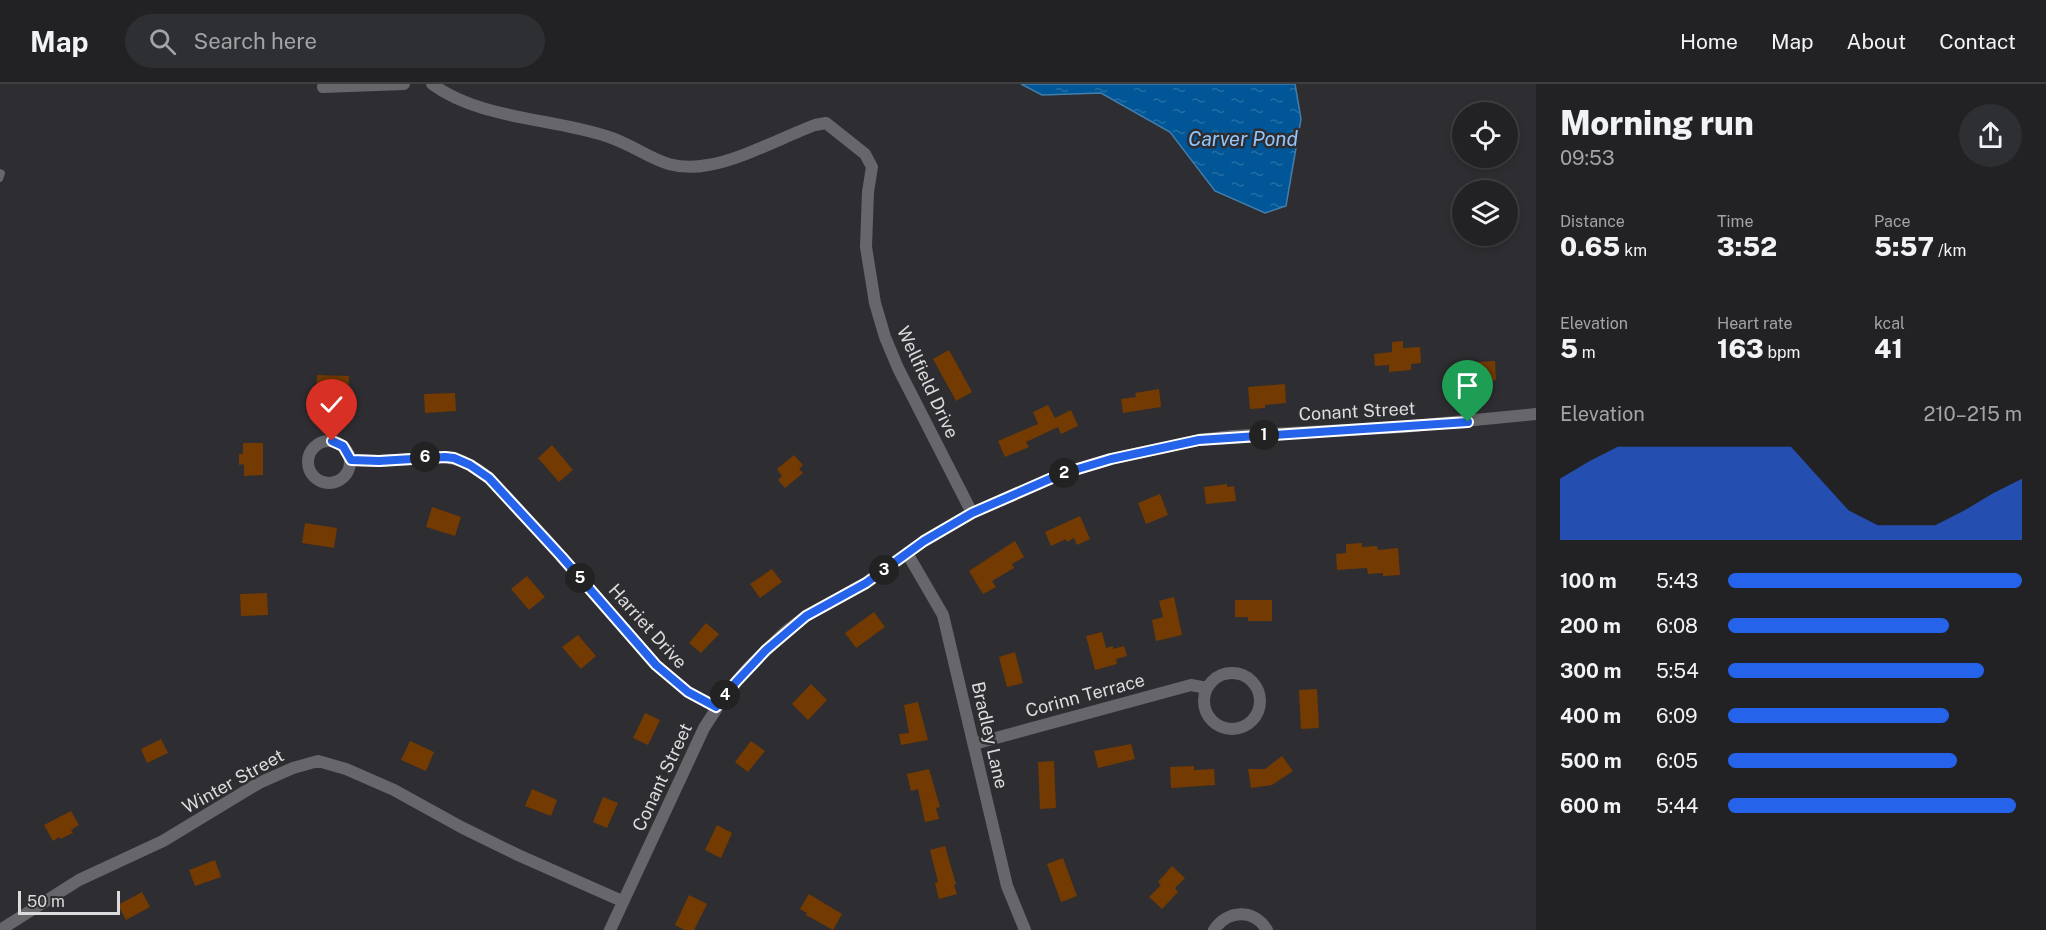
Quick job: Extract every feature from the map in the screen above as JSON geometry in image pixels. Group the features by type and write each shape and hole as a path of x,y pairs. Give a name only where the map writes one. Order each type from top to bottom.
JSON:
{"street":[{"path":"323,87 404,84"},
{"name":"Wellfield Drive","path":"432,84 474,105 607,136 660,162 680,167 709,165 815,125 826,123 847,138 865,154 872,167 868,192 866,247 875,303 885,337 898,368 972,513"},
{"name":"Conant Street","path":"610,930 699,738 716,707 747,669 785,632 806,616 866,583 907,553 972,513 1061,474 1178,443 1233,436 1403,427 1536,414"},
{"name":"Harriet Drive","path":"351,460 379,461 445,457 462,461 477,469 489,478 561,556 656,665 688,692 716,707"},
{"name":"Bradley Lane","path":"907,553 943,615 1008,886 1025,930"},
{"name":"Corinn Terrace","path":"1228,673 1245,676 1252,682 1260,698 1260,707 1256,716 1250,724 1232,730 1214,723 1207,716 1204,707 1207,688 1212,681 1228,673"},
{"name":"Corinn Terrace","path":"974,744 1191,686 1207,688"},
{"name":"Winter Street","path":"0,930 79,880 163,841 259,783 293,768 318,761 332,763 394,790 508,850 622,901"},
{"path":"1214,930 1221,921 1238,913 1257,918 1267,930"}],"lane":[{"path":"0,172 2,173 0,179"}],"water":[{"name":"Carver Pond","path":"1021,84 1295,84 1301,119 1286,206 1265,213 1215,191 1170,132 1101,93 1042,95"}],"building":[{"path":"1403,341 1403,348 1420,347 1421,363 1411,364 1411,370 1389,372 1389,365 1375,366 1374,354 1392,352 1392,342"},
{"path":"949,350 972,392 956,401 933,359"},
{"path":"1495,361 1496,380 1459,382 1458,363"},
{"path":"317,375 349,376 348,395 316,394"},
{"path":"1285,384 1286,403 1250,409 1248,387"},
{"path":"1159,389 1161,407 1123,413 1121,399 1136,397 1135,393"},
{"path":"455,393 456,411 425,413 424,394"},
{"path":"1048,405 1055,418 1071,410 1078,426 1061,434 1058,427 1026,442 1029,447 1005,457 998,441 1038,424 1033,412"},
{"path":"243,443 263,443 263,475 244,476 244,464 239,465 239,454 243,454"},
{"path":"552,445 573,470 559,482 538,458"},
{"path":"794,455 803,465 799,469 803,473 785,488 778,480 782,476 777,469"},
{"path":"1227,484 1227,487 1234,486 1236,501 1206,504 1204,487"},
{"path":"1160,494 1168,515 1146,524 1138,503"},
{"path":"432,507 461,517 455,536 426,527"},
{"path":"1080,516 1090,539 1077,545 1074,538 1067,542 1066,539 1051,546 1045,532"},
{"path":"305,523 337,528 334,548 302,543"},
{"path":"1015,541 1024,557 1012,564 1014,568 992,581 996,587 983,594 969,571"},
{"path":"1362,543 1362,547 1377,546 1378,550 1398,548 1400,575 1368,574 1367,568 1337,570 1336,554 1346,553 1346,544"},
{"path":"772,569 782,582 760,598 750,584"},
{"path":"527,576 545,597 529,610 511,589"},
{"path":"267,593 268,615 241,616 240,594"},
{"path":"1174,597 1182,635 1156,641 1152,620 1163,617 1159,601"},
{"path":"1235,600 1272,600 1272,621 1248,621 1248,617 1235,617"},
{"path":"874,612 885,627 856,648 845,633"},
{"path":"706,623 719,634 701,653 689,643"},
{"path":"1102,632 1106,648 1124,646 1127,656 1116,659 1117,664 1095,670 1086,636"},
{"path":"578,635 596,656 581,669 562,647"},
{"path":"1015,652 1023,683 1007,687 999,657"},
{"path":"811,684 827,700 808,720 792,704"},
{"path":"1317,689 1319,728 1301,729 1299,690"},
{"path":"918,702 928,740 901,745 899,734 909,733 904,705"},
{"path":"645,713 660,720 648,745 633,738"},
{"path":"161,739 168,753 147,763 141,749"},
{"path":"410,741 434,752 426,771 401,760"},
{"path":"751,741 765,751 748,772 735,762"},
{"path":"1131,744 1135,759 1098,768 1094,751"},
{"path":"1282,756 1293,771 1272,785 1251,788 1248,769 1265,769"},
{"path":"1054,761 1056,808 1040,809 1038,762"},
{"path":"1194,766 1194,770 1214,769 1215,785 1171,788 1170,767"},
{"path":"929,769 940,807 936,808 939,819 925,822 918,789 911,791 907,774"},
{"path":"532,789 557,800 551,816 525,806"},
{"path":"603,797 618,803 607,828 593,822"},
{"path":"71,811 79,825 71,830 73,833 53,841 44,825"},
{"path":"717,825 732,833 721,858 705,850"},
{"path":"945,846 957,894 939,899 935,883 938,882 930,850"},
{"path":"1063,858 1077,896 1061,902 1047,864"},
{"path":"215,860 221,877 195,886 189,870"},
{"path":"1172,866 1185,878 1175,888 1178,892 1162,909 1149,897 1161,885 1158,882"},
{"path":"142,892 150,907 126,920 118,905"},
{"path":"809,894 842,914 833,930 806,915 807,913 800,909"},
{"path":"689,895 707,904 694,930 685,930 675,925"}],"route":[{"path":"332,441 347,450 351,460 379,461 445,457 462,461 477,469 489,478 561,556 641,650 666,675 688,692 716,707 747,669 785,632 806,616 866,583 924,541 972,513 1061,474 1111,459 1199,440 1468,422"}]}
